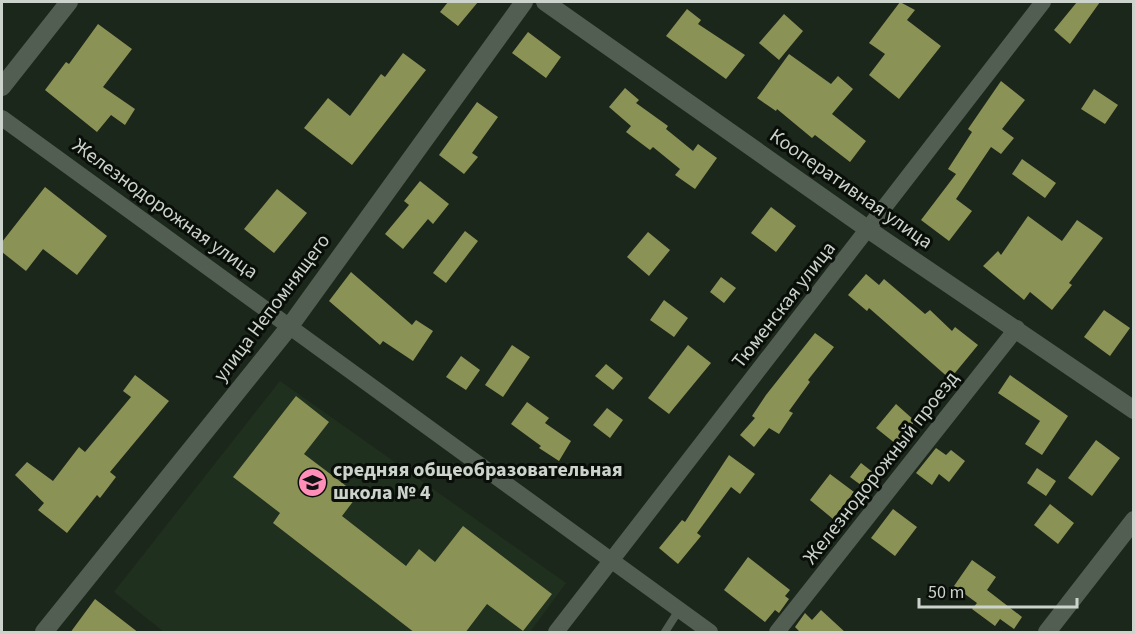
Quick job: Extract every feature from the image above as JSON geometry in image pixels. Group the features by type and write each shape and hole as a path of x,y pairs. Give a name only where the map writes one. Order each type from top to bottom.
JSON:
{"street":[{"path":"2,87 69,2"},
{"name":"улица Непомнящего","path":"44,633 290,326 524,2"},
{"name":"Кооперативная улица","path":"545,2 869,230 1017,328 1134,410"},
{"name":"Тюменская улица","path":"556,633 1043,2"},
{"name":"Железнодорожная улица","path":"2,118 710,633"},
{"name":"Железнодорожный проезд","path":"777,633 1017,328"},
{"path":"1047,633 1134,520"}],"lane":[{"path":"665,633 680,610"}],"shaded area":[{"name":"средняя общеобразовательная школа № 4","path":"280,381 566,583 530,632 164,632 114,592"}],"building":[{"path":"448,2 478,2 458,26 440,12"},
{"path":"900,2 915,10 907,20 941,46 899,99 869,75 885,54 869,43"},
{"path":"1077,2 1100,2 1070,44 1054,30"},
{"path":"687,9 701,20 698,24 745,55 726,79 666,36"},
{"path":"784,14 803,31 779,60 759,43"},
{"path":"98,24 132,49 103,87 135,109 125,125 111,115 97,132 45,90 66,62 69,64"},
{"path":"528,32 561,57 546,78 512,53"},
{"path":"403,53 426,70 352,165 304,128 328,98 350,116 381,74 385,77"},
{"path":"789,54 831,84 838,76 853,89 832,114 866,141 850,162 815,135 812,138 777,109 776,111 757,98"},
{"path":"1001,81 1025,100 1002,129 1014,138 1001,154 991,147 956,199 972,211 949,241 921,220 956,174 948,169 972,132 968,129"},
{"path":"625,88 639,100 636,103 668,126 666,129 693,151 698,144 717,158 695,189 675,175 680,169 653,147 650,150 626,132 631,126 609,107"},
{"path":"1094,89 1118,105 1105,124 1081,109"},
{"path":"477,102 498,117 472,153 478,157 464,174 439,155"},
{"path":"1022,159 1056,183 1045,198 1012,174"},
{"path":"420,181 449,204 433,224 428,219 403,249 385,234 409,205 404,201"},
{"path":"45,187 107,236 77,275 43,249 26,271 2,252 2,242"},
{"path":"277,189 307,213 274,253 244,229"},
{"path":"771,207 796,226 776,252 751,233"},
{"path":"1028,216 1062,241 1077,220 1103,238 1069,283 1072,285 1052,310 1030,292 1024,300 983,266 998,251 1001,255"},
{"path":"465,231 478,241 446,283 433,273"},
{"path":"648,232 670,250 649,276 627,257"},
{"path":"351,272 412,325 416,320 433,331 413,361 383,341 380,345 329,301"},
{"path":"866,274 879,285 884,279 925,314 930,310 952,331 955,327 978,345 950,379 869,308 867,311 848,295"},
{"path":"721,277 736,288 724,303 710,292"},
{"path":"664,300 688,318 674,337 650,320"},
{"path":"1104,310 1130,328 1110,356 1084,337"},
{"path":"815,333 834,347 808,380 810,382 789,411 793,413 779,434 769,428 754,447 740,435 755,418 752,416 766,395"},
{"path":"512,345 530,357 503,397 485,385"},
{"path":"688,345 711,363 669,414 648,398"},
{"path":"461,356 480,370 466,390 446,377"},
{"path":"606,364 623,378 613,390 595,376"},
{"path":"135,375 169,401 110,472 116,477 100,498 97,495 67,533 38,510 44,503 15,475 27,462 53,481 79,447 85,452 131,397 123,391"},
{"path":"1010,375 1068,416 1042,455 1025,444 1040,421 998,393"},
{"path":"296,396 329,422 304,454 358,495 342,516 406,566 419,549 435,562 463,526 552,594 523,631 487,604 465,633 415,633 273,523 280,513 233,477"},
{"path":"527,402 549,418 545,423 571,441 559,461 539,448 541,446 511,424"},
{"path":"896,404 915,421 896,444 876,428"},
{"path":"607,408 623,420 610,438 593,425"},
{"path":"1096,440 1120,458 1092,496 1068,478"},
{"path":"936,448 946,455 951,450 965,461 949,482 939,474 932,485 916,473"},
{"path":"729,455 755,474 740,494 731,487 697,533 701,536 678,564 659,548 682,520 685,522"},
{"path":"861,463 879,477 869,491 850,477"},
{"path":"1037,468 1056,481 1046,496 1027,483"},
{"path":"830,474 854,492 833,519 810,500"},
{"path":"1050,504 1074,523 1058,544 1034,525"},
{"path":"893,509 917,527 895,556 871,538"},
{"path":"748,557 790,590 785,596 789,599 779,613 775,610 765,622 724,590"},
{"path":"972,560 996,577 987,590 1022,617 1014,629 1000,619 995,626 972,609 977,603 954,586"},
{"path":"95,599 139,633 70,633"},
{"path":"821,610 846,633 801,633 795,627 805,613 812,620"}],"place":[{"name":"средняя общеобразовательная школа № 4","path":"312,482"}]}
